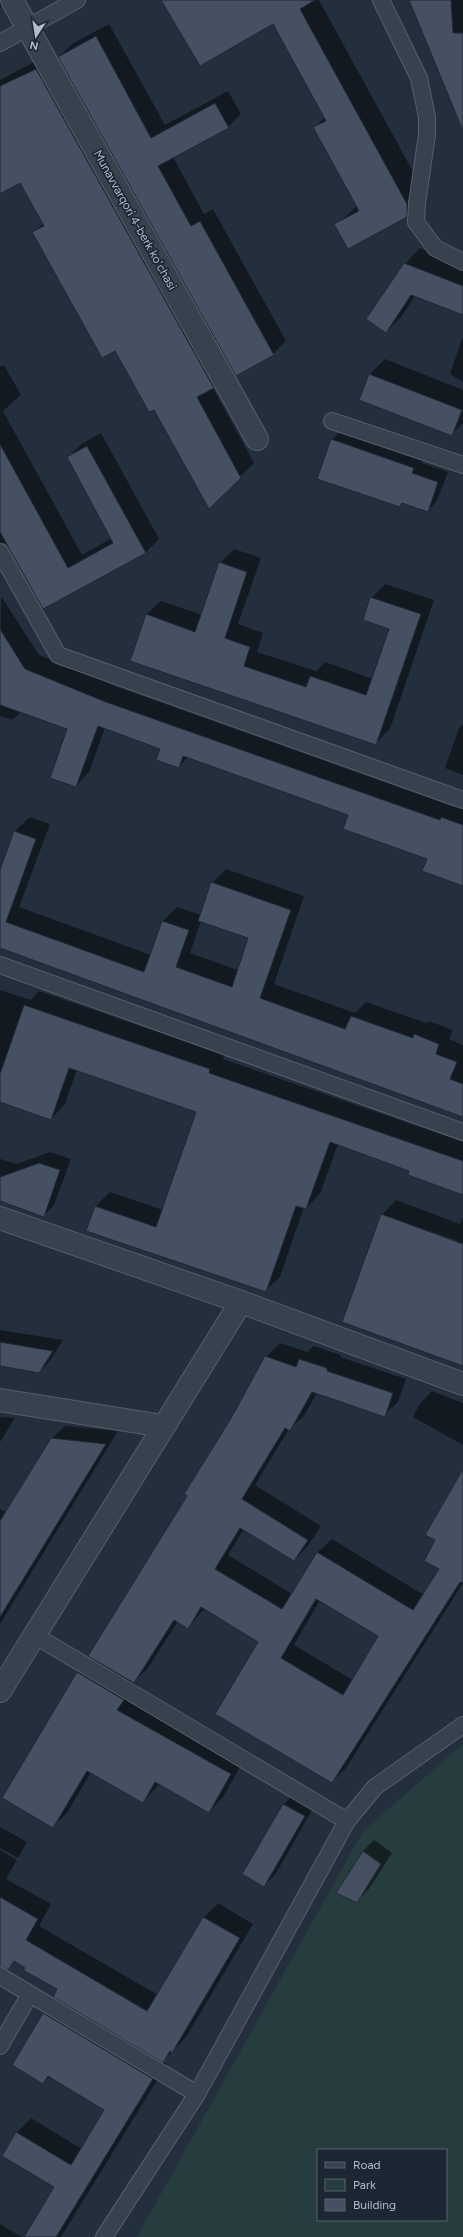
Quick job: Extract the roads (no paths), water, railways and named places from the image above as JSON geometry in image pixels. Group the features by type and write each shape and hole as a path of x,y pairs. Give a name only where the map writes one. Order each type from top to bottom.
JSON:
{"street":[{"name":"Munavvarqori 4-berk koʻchasi","path":"12,0 257,439"},
{"path":"0,1218 241,1302 463,1384"},
{"path":"0,1691 241,1302"},
{"path":"0,1400 163,1426"}],"lane":[{"path":"0,43 27,26 77,0"},
{"path":"381,0 419,78 427,117 427,135 417,203 416,222 435,248 463,262"},
{"path":"332,421 463,465"},
{"path":"0,552 58,655 463,800"},
{"path":"0,965 463,1132"},
{"path":"34,1634 347,1821"},
{"path":"104,2237 197,2094 347,1821 375,1787 463,1725"},
{"path":"0,1976 197,2094"},
{"path":"0,2046 30,1994"}]}
